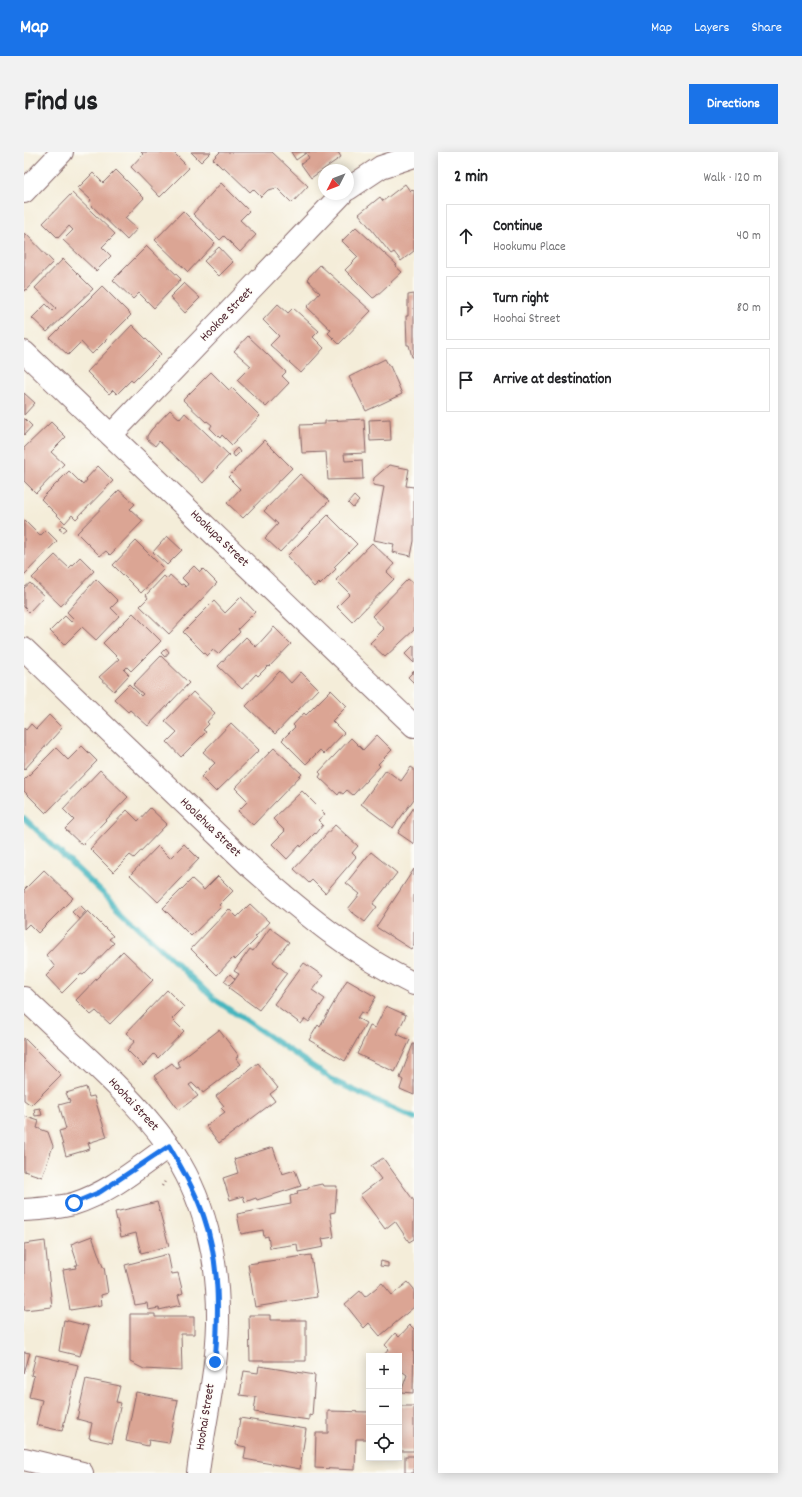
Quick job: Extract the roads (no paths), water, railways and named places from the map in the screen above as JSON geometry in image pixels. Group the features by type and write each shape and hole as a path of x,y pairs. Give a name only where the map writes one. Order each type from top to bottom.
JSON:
{"street":[{"path":"24,192 62,152"},
{"path":"354,185 381,167 414,156"},
{"name":"Hookoe Street","path":"111,435 336,200"},
{"name":"Hookupa Street","path":"24,352 414,726"},
{"name":"Hoolehua Street","path":"24,649 252,868 288,900 354,950 414,984"},
{"name":"Hoohai Street","path":"24,998 125,1095 152,1124 169,1146 192,1188 204,1218 212,1247 218,1300 215,1362 198,1473"},
{"path":"24,1210 48,1209 74,1203 100,1192 169,1146"},
{"path":"24,1459 82,1473"}],"waterway":[{"path":"24,818 214,999 336,1082 414,1118"}]}
